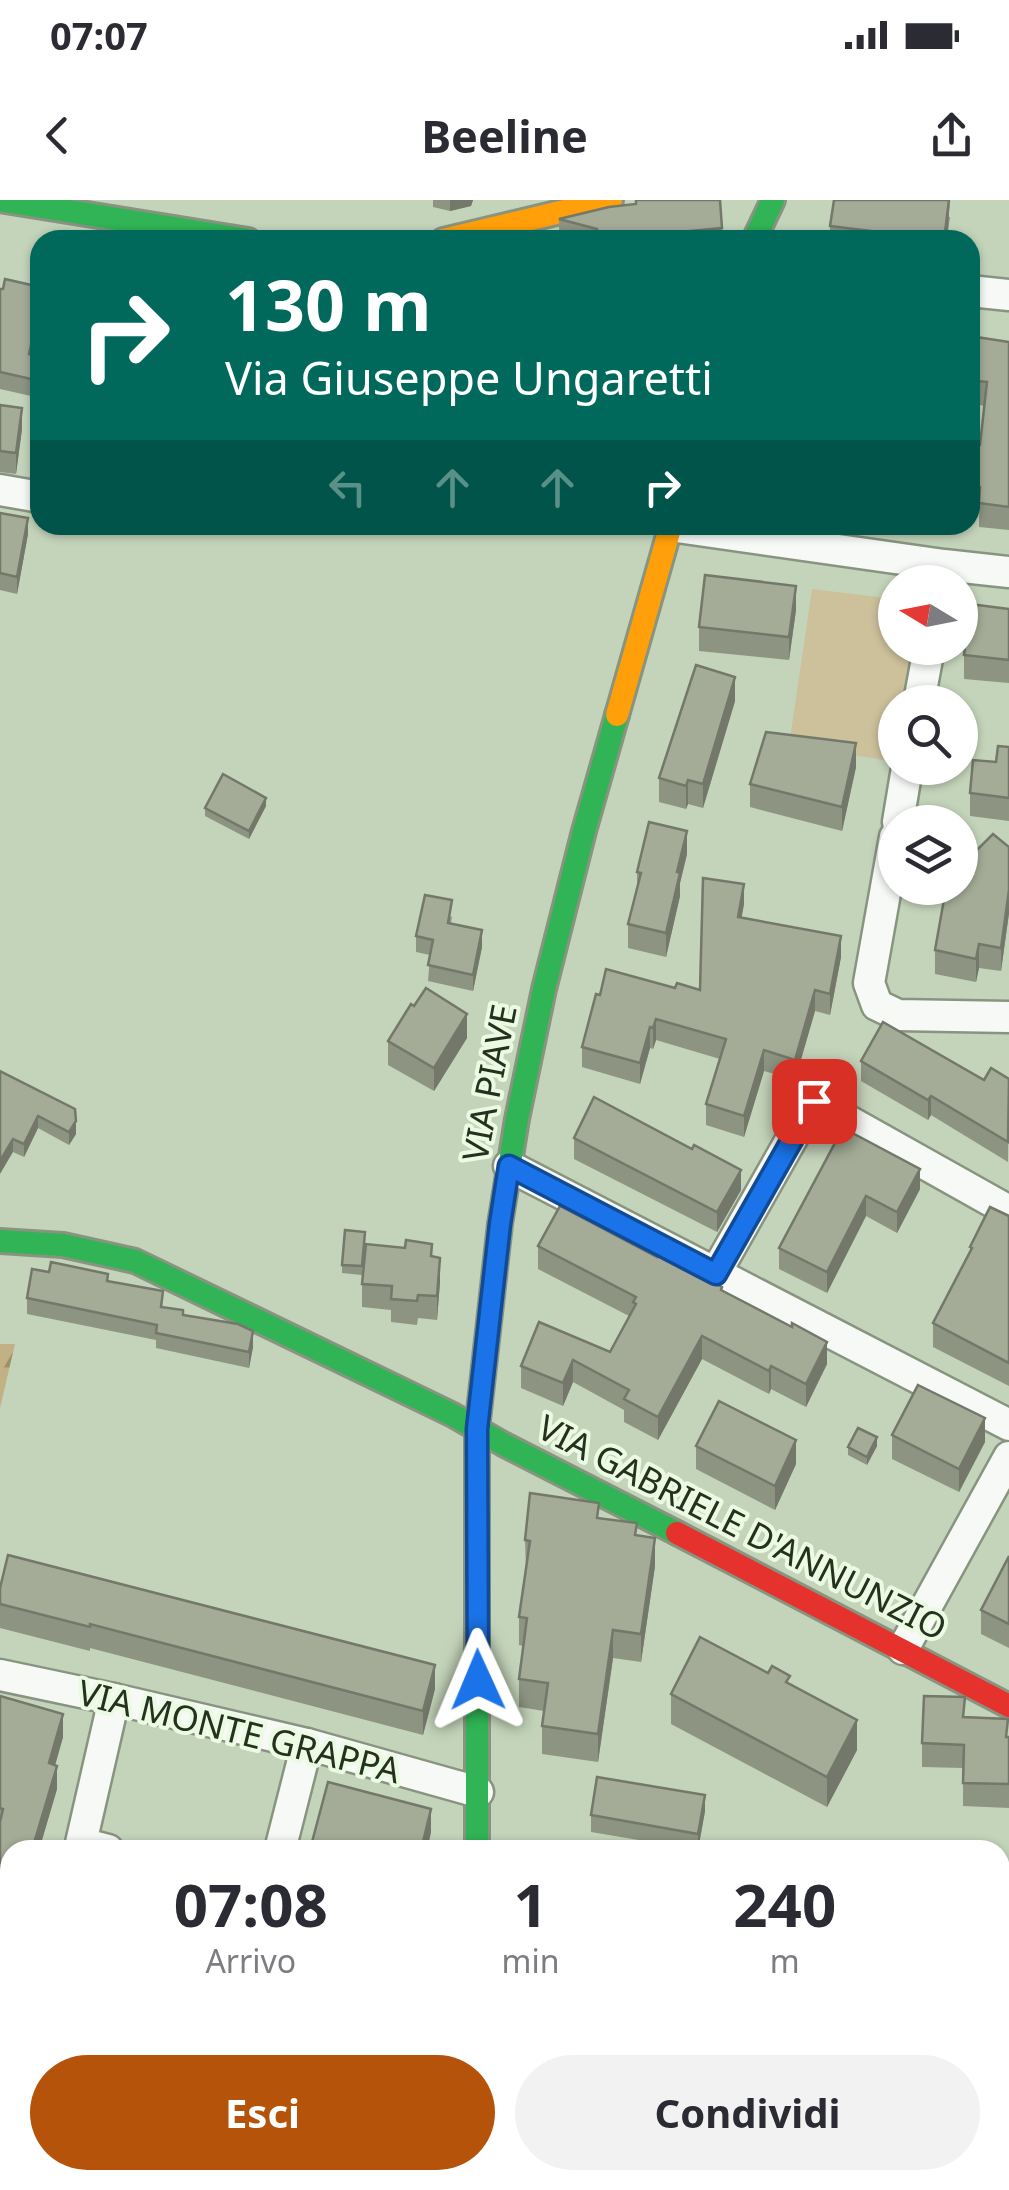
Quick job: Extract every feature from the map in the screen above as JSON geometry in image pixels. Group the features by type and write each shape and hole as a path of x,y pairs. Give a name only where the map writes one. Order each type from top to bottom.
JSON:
{"street":[{"path":"0,200 117,230"},
{"path":"485,230 608,200"},
{"path":"759,230 773,200"},
{"path":"980,292 1009,295"},
{"path":"0,490 30,495"},
{"name":"VIA PIAVE","path":"478,1840 477,1429 500,1224 544,989 667,535"},
{"path":"726,535 892,565"},
{"path":"978,573 1009,572"},
{"path":"883,905 869,983 877,1005 898,1016 1009,1017"},
{"path":"716,1274 814,1101 1009,1211"},
{"path":"509,1166 1009,1425"},
{"name":"VIA GABRIELE D'ANNUNZIO","path":"0,1240 63,1245 136,1261 453,1414 1009,1706"},
{"path":"903,1649 1009,1457"},
{"name":"VIA MONTE GRAPPA","path":"0,1675 307,1744 478,1792"},
{"path":"81,1840 114,1699"},
{"path":"283,1840 307,1744"}],"green space":[{"path":"0,1344 15,1344 0,1408"}],"shaded area":[{"path":"812,589 878,597 878,665 910,665 905,685 878,685 878,759 789,745"}],"building":[{"path":"636,200 720,200 722,228 597,230 559,219 636,204"},
{"path":"834,200 949,200 945,230 830,226"},
{"path":"5,279 30,285 30,379 0,372"},
{"path":"980,338 1009,342 1009,507 980,503 980,445 987,382 980,381"},
{"path":"0,405 22,408 16,453 0,451"},
{"path":"0,513 28,518 17,577 0,573"},
{"path":"705,575 796,586 789,637 699,627"},
{"path":"978,605 1009,609 1009,660 978,657"},
{"path":"696,665 735,677 703,784 688,780 686,786 659,778"},
{"path":"766,732 856,743 842,807 750,784"},
{"path":"998,746 1009,747 1009,798 970,793 971,785 978,785 978,760 996,762"},
{"path":"223,774 266,798 249,831 205,808"},
{"path":"649,822 687,831 666,933 628,924"},
{"path":"993,834 1009,847 1009,890 1001,948 979,944 976,959 935,950 943,905 978,905 978,849"},
{"path":"703,878 744,884 738,917 841,936 830,994 815,990 795,1060 764,1050 744,1116 706,1104 726,1039 656,1019 640,1063 582,1047 606,969 675,988 677,983 700,990"},
{"path":"425,895 452,900 448,923 482,930 473,975 428,965 433,940 416,936"},
{"path":"426,988 467,1014 434,1068 388,1041"},
{"path":"883,1022 984,1080 991,1068 1009,1079 1008,1142 931,1096 928,1100 861,1061"},
{"path":"0,1071 75,1109 76,1121 69,1132 38,1116 24,1144 13,1139 0,1161"},
{"path":"594,1097 741,1170 717,1212 574,1138"},
{"path":"843,1128 920,1169 897,1212 866,1196 827,1272 779,1248"},
{"path":"560,1206 657,1257 659,1253 722,1287 721,1290 827,1342 806,1384 771,1366 769,1371 702,1336 658,1417 624,1399 629,1390 573,1360 563,1383 521,1366 539,1322 610,1352 636,1304 636,1297 538,1246"},
{"path":"990,1207 1009,1216 1009,1363 933,1323"},
{"path":"345,1230 365,1232 362,1266 342,1265"},
{"path":"406,1240 432,1244 431,1256 440,1258 437,1296 418,1295 417,1301 391,1299 392,1286 362,1284 366,1244 405,1248"},
{"path":"51,1262 108,1274 107,1281 163,1291 161,1307 183,1310 183,1315 238,1324 253,1331 249,1352 156,1333 157,1325 27,1298 32,1269 49,1272"},
{"path":"918,1385 985,1418 959,1469 892,1435"},
{"path":"719,1401 796,1440 775,1486 696,1446"},
{"path":"858,1428 877,1437 867,1457 848,1447"},
{"path":"530,1493 599,1503 597,1518 637,1523 635,1535 655,1538 641,1634 613,1630 598,1734 542,1726 548,1683 519,1679 527,1618 519,1617 530,1541 525,1540"},
{"path":"8,1555 435,1665 423,1711 0,1604"},
{"path":"1009,1556 1009,1624 981,1610"},
{"path":"700,1637 768,1673 772,1666 790,1676 786,1682 857,1720 827,1777 671,1694"},
{"path":"0,1696 63,1714 49,1763 57,1766 35,1840 0,1840"},
{"path":"924,1696 965,1697 963,1717 1008,1719 1009,1784 963,1783 964,1745 922,1743"},
{"path":"597,1777 705,1795 698,1834 591,1815"},
{"path":"328,1782 431,1809 423,1840 313,1840"}],"traffic: fast":[{"path":"0,200 186,230"},
{"path":"759,230 773,200"},
{"path":"477,1840 477,1429 500,1224 544,989 617,715"},
{"path":"0,1241 63,1245 135,1261 453,1415 677,1533"}],"traffic: slow":[{"path":"485,230 611,200"},
{"path":"617,715 668,535"}],"traffic: jam":[{"path":"677,1533 1009,1706"}],"route":[{"path":"478,1680 477,1429 509,1166 716,1274 814,1101"}]}
